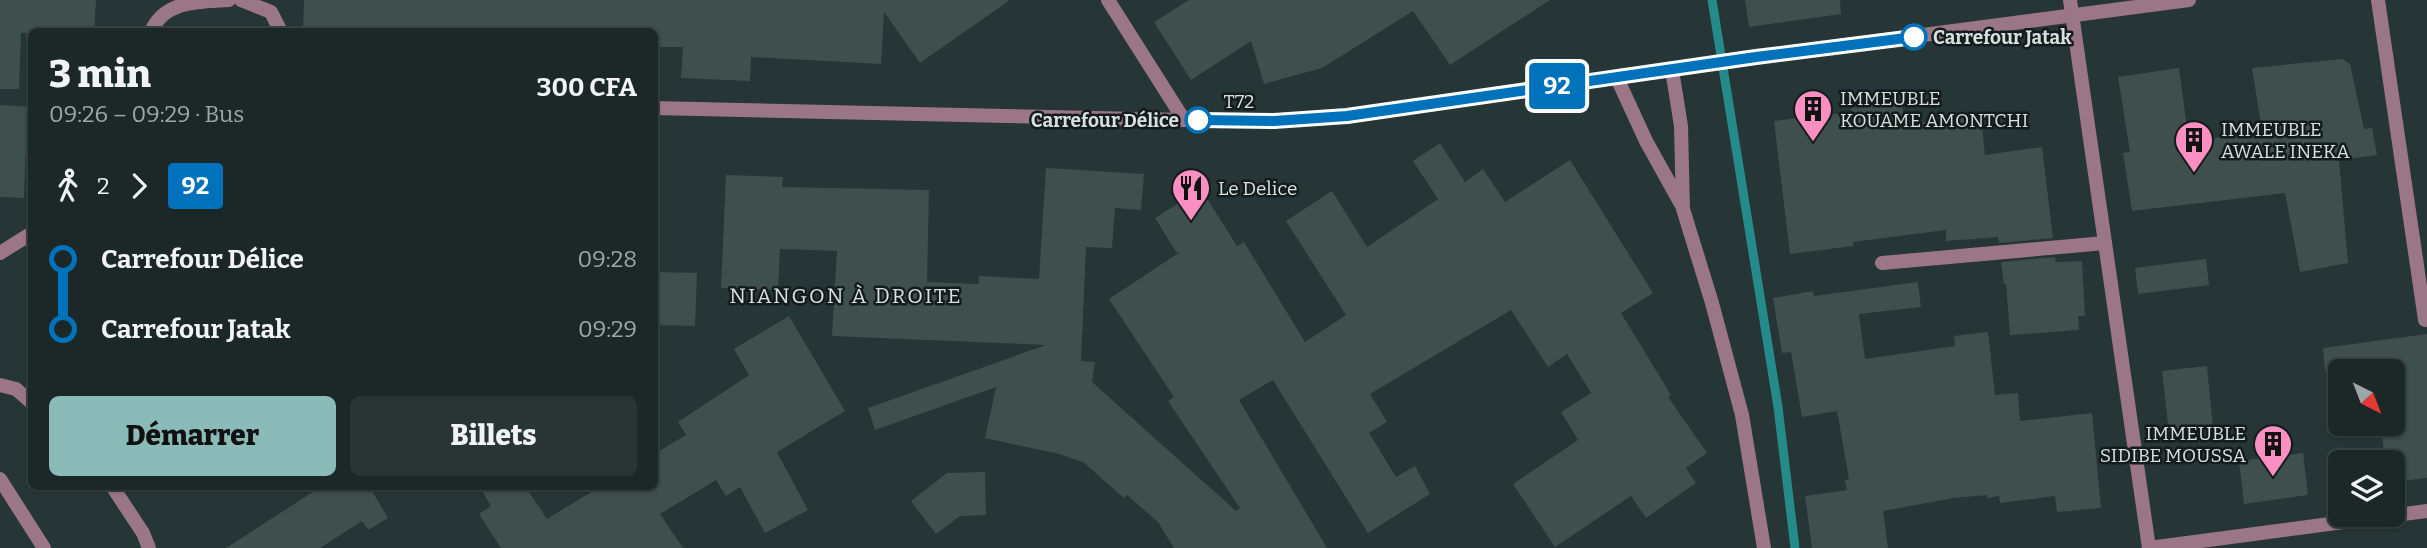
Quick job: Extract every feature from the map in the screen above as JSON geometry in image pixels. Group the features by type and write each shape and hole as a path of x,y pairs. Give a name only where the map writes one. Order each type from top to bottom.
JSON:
{"street":[{"path":"152,28 156,18 180,3 229,0"},
{"path":"241,0 271,12 279,28"},
{"path":"1108,0 1184,120"},
{"path":"2070,0 2150,548 2427,511"},
{"name":"T72","path":"658,108 1184,120 1274,121 1347,116 1756,57 2189,0"},
{"path":"2378,0 2426,320"},
{"path":"1672,70 1681,126 1683,209"},
{"path":"1617,78 1646,141 1683,209 1742,415 1764,548"},
{"path":"0,253 28,236"},
{"path":"1882,263 2105,243"},
{"path":"0,385 16,389 28,400"},
{"path":"0,479 44,548"},
{"path":"115,490 143,533 149,548"}],"building":[{"path":"0,0 96,0 94,28 28,28 28,33 21,33 19,89 0,89"},
{"path":"304,0 1010,0 920,63 884,12 881,64 751,57 750,81 681,78 683,47 658,47 658,28 303,28"},
{"path":"1189,0 1550,0 1450,65 1413,11 1322,68 1264,84 1251,41 1191,80 1154,22"},
{"path":"1745,0 1840,0 1841,14 1749,27"},
{"path":"2342,59 2350,64 2364,129 2372,128 2377,155 2339,160 2348,263 2300,272 2285,193 2132,211 2123,153 2130,152 2118,77 2179,68 2189,142 2262,131 2252,68"},
{"path":"1894,101 1895,106 1902,105 1905,124 1981,116 1985,155 2042,147 2053,238 1999,243 1998,237 1946,241 1946,230 1853,242 1853,246 1790,254 1774,121 1852,112 1851,108"},
{"path":"0,105 28,107 24,198 0,197"},
{"path":"1440,143 1465,182 1483,169 1505,202 1570,160 1653,293 1621,313 1671,395 1668,397 1707,453 1686,468 1696,483 1646,518 1631,496 1555,547 1513,484 1578,440 1561,412 1591,393 1567,354 1548,367 1511,310 1370,394 1387,422 1369,433 1396,477 1415,466 1430,494 1368,533 1273,380 1239,400 1327,548 1174,548 1158,522 1127,495 1124,498 1083,462 985,438 996,387 875,430 868,408 1046,345 832,336 837,251 780,249 778,290 721,288 726,175 783,177 782,187 929,190 927,282 979,284 979,276 1039,279 1046,168 1144,174 1141,210 1115,208 1112,248 1086,247 1081,361 1095,362 1092,382 1236,511 1240,508 1168,401 1174,397 1109,299 1180,252 1176,252 1155,218 1201,189 1237,246 1244,242 1305,342 1346,315 1286,221 1332,191 1367,247 1438,199 1413,161"},
{"path":"2055,257 2056,262 2082,261 2085,316 2078,316 2079,330 2010,335 2006,284 2001,262"},
{"path":"2206,259 2209,285 2138,294 2135,268"},
{"path":"658,272 697,273 695,326 658,325"},
{"path":"1918,282 1921,307 1859,314 1865,359 1955,346 1954,336 1988,332 1995,395 2018,393 2020,421 2092,413 2101,508 2057,512 2055,496 2000,503 1999,496 1954,498 1883,511 1888,548 1812,548 1805,496 1847,490 1845,480 1849,479 1837,411 1802,417 1791,352 1782,353 1773,298 1813,291 1814,296"},
{"path":"789,316 845,411 777,452 808,510 765,533 740,487 726,496 716,480 660,514 683,548 501,548 479,514 491,506 481,490 528,490 547,519 594,490 658,490 658,452 686,435 678,422 749,375 734,349"},
{"path":"2427,334 2427,478 2405,481 2405,450 2384,450 2382,436 2405,436 2405,359 2328,359 2328,371 2325,371 2323,348"},
{"path":"2207,366 2213,429 2169,433 2162,371"},
{"name":"IMMEUBLE SIDIBE MOUSSA","path":"2303,453 2308,495 2244,504 2239,461"},
{"path":"985,472 986,515 960,516 936,534 911,501 947,473"},
{"path":"316,490 371,490 388,518 368,530 362,521 320,548 226,548"}],"waterway":[{"path":"1712,0 1778,407 1795,548"}],"bus line":[{"name":"92","path":"1198,120 1274,121 1347,116 1914,37"}],"place":[{"name":"Carrefour Jatak","path":"1914,37"},
{"name":"Carrefour Délice","path":"1198,120"},
{"name":"IMMEUBLE KOUAME AMONTCHI","path":"1813,143"},
{"name":"IMMEUBLE AWALE INEKA","path":"2194,174"},
{"name":"Le Delice","path":"1191,222"},
{"name":"IMMEUBLE SIDIBE MOUSSA","path":"2273,478"}],"district":[{"name":"NIANGON À DROITE","path":"846,296"}]}
